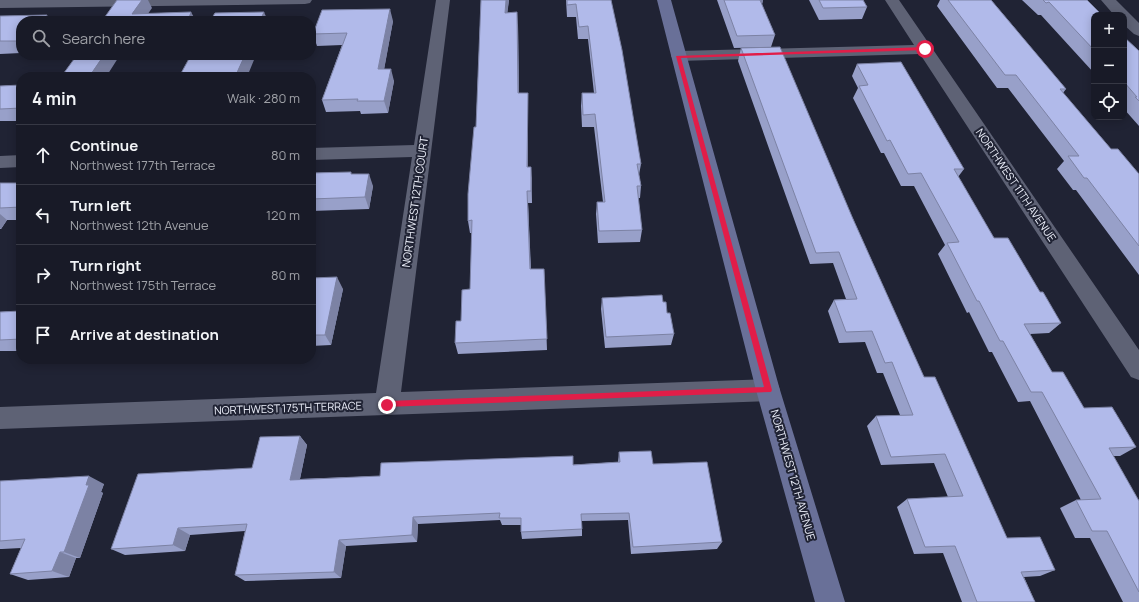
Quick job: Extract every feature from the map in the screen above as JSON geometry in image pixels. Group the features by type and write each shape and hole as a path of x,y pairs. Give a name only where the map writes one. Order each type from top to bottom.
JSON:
{"street":[{"path":"0,4 305,0"},
{"name":"NORTHWEST 12TH COURT","path":"387,405 443,0"},
{"name":"NORTHWEST 12TH AVENUE","path":"664,0 768,390 830,602"},
{"name":"NORTHWEST 11TH AVENUE","path":"892,0 1139,370"},
{"path":"1108,0 1119,12"},
{"path":"1127,20 1139,31"},
{"path":"679,56 925,49"},
{"path":"316,154 422,151"},
{"path":"0,162 16,161"},
{"name":"NORTHWEST 175TH TERRACE","path":"0,418 768,390"}],"building":[{"path":"117,0 142,0 132,14 191,12 190,16 106,16"},
{"path":"481,0 506,0 505,13 517,12 518,93 528,93 527,167 531,167 531,191 527,191 530,269 544,269 547,339 455,343 456,321 461,321 462,290 470,289 472,220 468,221 468,194 474,127 476,127"},
{"path":"567,0 611,0 622,50 641,164 637,164 641,186 637,186 642,230 599,231 597,202 605,202 595,114 583,115 582,93 596,93 588,26 579,27 576,4 567,5"},
{"path":"724,0 760,0 775,35 737,36"},
{"path":"819,0 863,0 867,7 823,8"},
{"path":"948,0 991,0 1066,89 1060,89 1111,149 1118,149 1139,174 1139,246 1087,178 1084,178 1068,156 1079,156 1016,75 1005,75"},
{"path":"1043,0 1087,0 1099,12 1091,12 1091,47 1049,2 1046,3"},
{"path":"390,9 378,69 391,69 384,101 357,101 358,99 322,100 347,33 316,34 316,26 322,10"},
{"path":"264,12 262,16 213,16 215,13"},
{"path":"47,15 16,16 16,41 0,41 0,16"},
{"path":"1127,40 1139,51 1139,101 1135,97 1137,97 1127,85"},
{"path":"780,47 853,219 924,377 935,377 1007,538 1040,537 1055,570 1021,572 1035,602 977,602 955,546 925,547 907,499 963,496 945,454 891,457 876,416 913,415 892,362 885,363 872,331 846,332 834,300 857,299 839,252 816,253 741,48"},
{"path":"73,60 101,60 92,72 65,72"},
{"path":"188,60 243,60 237,72 182,72"},
{"path":"901,62 964,169 954,169 994,238 1008,238 1040,292 1043,292 1061,323 1024,324 1052,372 1063,372 1084,408 1112,407 1136,447 1109,448 1139,501 1139,592 1107,531 1092,531 1076,500 1101,499 1042,392 1031,392 1003,341 1000,341 979,301 977,301 947,243 959,242 921,173 908,174 890,140 887,141 859,86 868,85 857,64"},
{"path":"16,85 16,108 0,109 0,86"},
{"path":"351,172 351,174 369,174 365,197 316,199 316,173"},
{"path":"0,183 16,183 16,207 0,208"},
{"path":"337,277 325,335 316,335 316,278"},
{"path":"662,295 663,302 666,302 667,313 670,313 674,334 606,337 602,298"},
{"path":"16,311 16,339 0,340 0,312"},
{"path":"300,436 290,480 380,476 381,463 573,456 573,465 620,462 619,452 651,451 653,464 707,462 722,542 633,547 629,513 581,514 582,529 521,532 521,518 499,518 500,513 413,517 412,535 339,540 334,572 235,575 247,524 178,528 173,545 111,549 138,474 252,468 260,437"},
{"path":"89,476 86,485 89,485 64,552 60,552 52,571 10,574 25,539 0,541 0,481"}],"route":[{"path":"387,405 768,390 679,56 925,49"}]}
